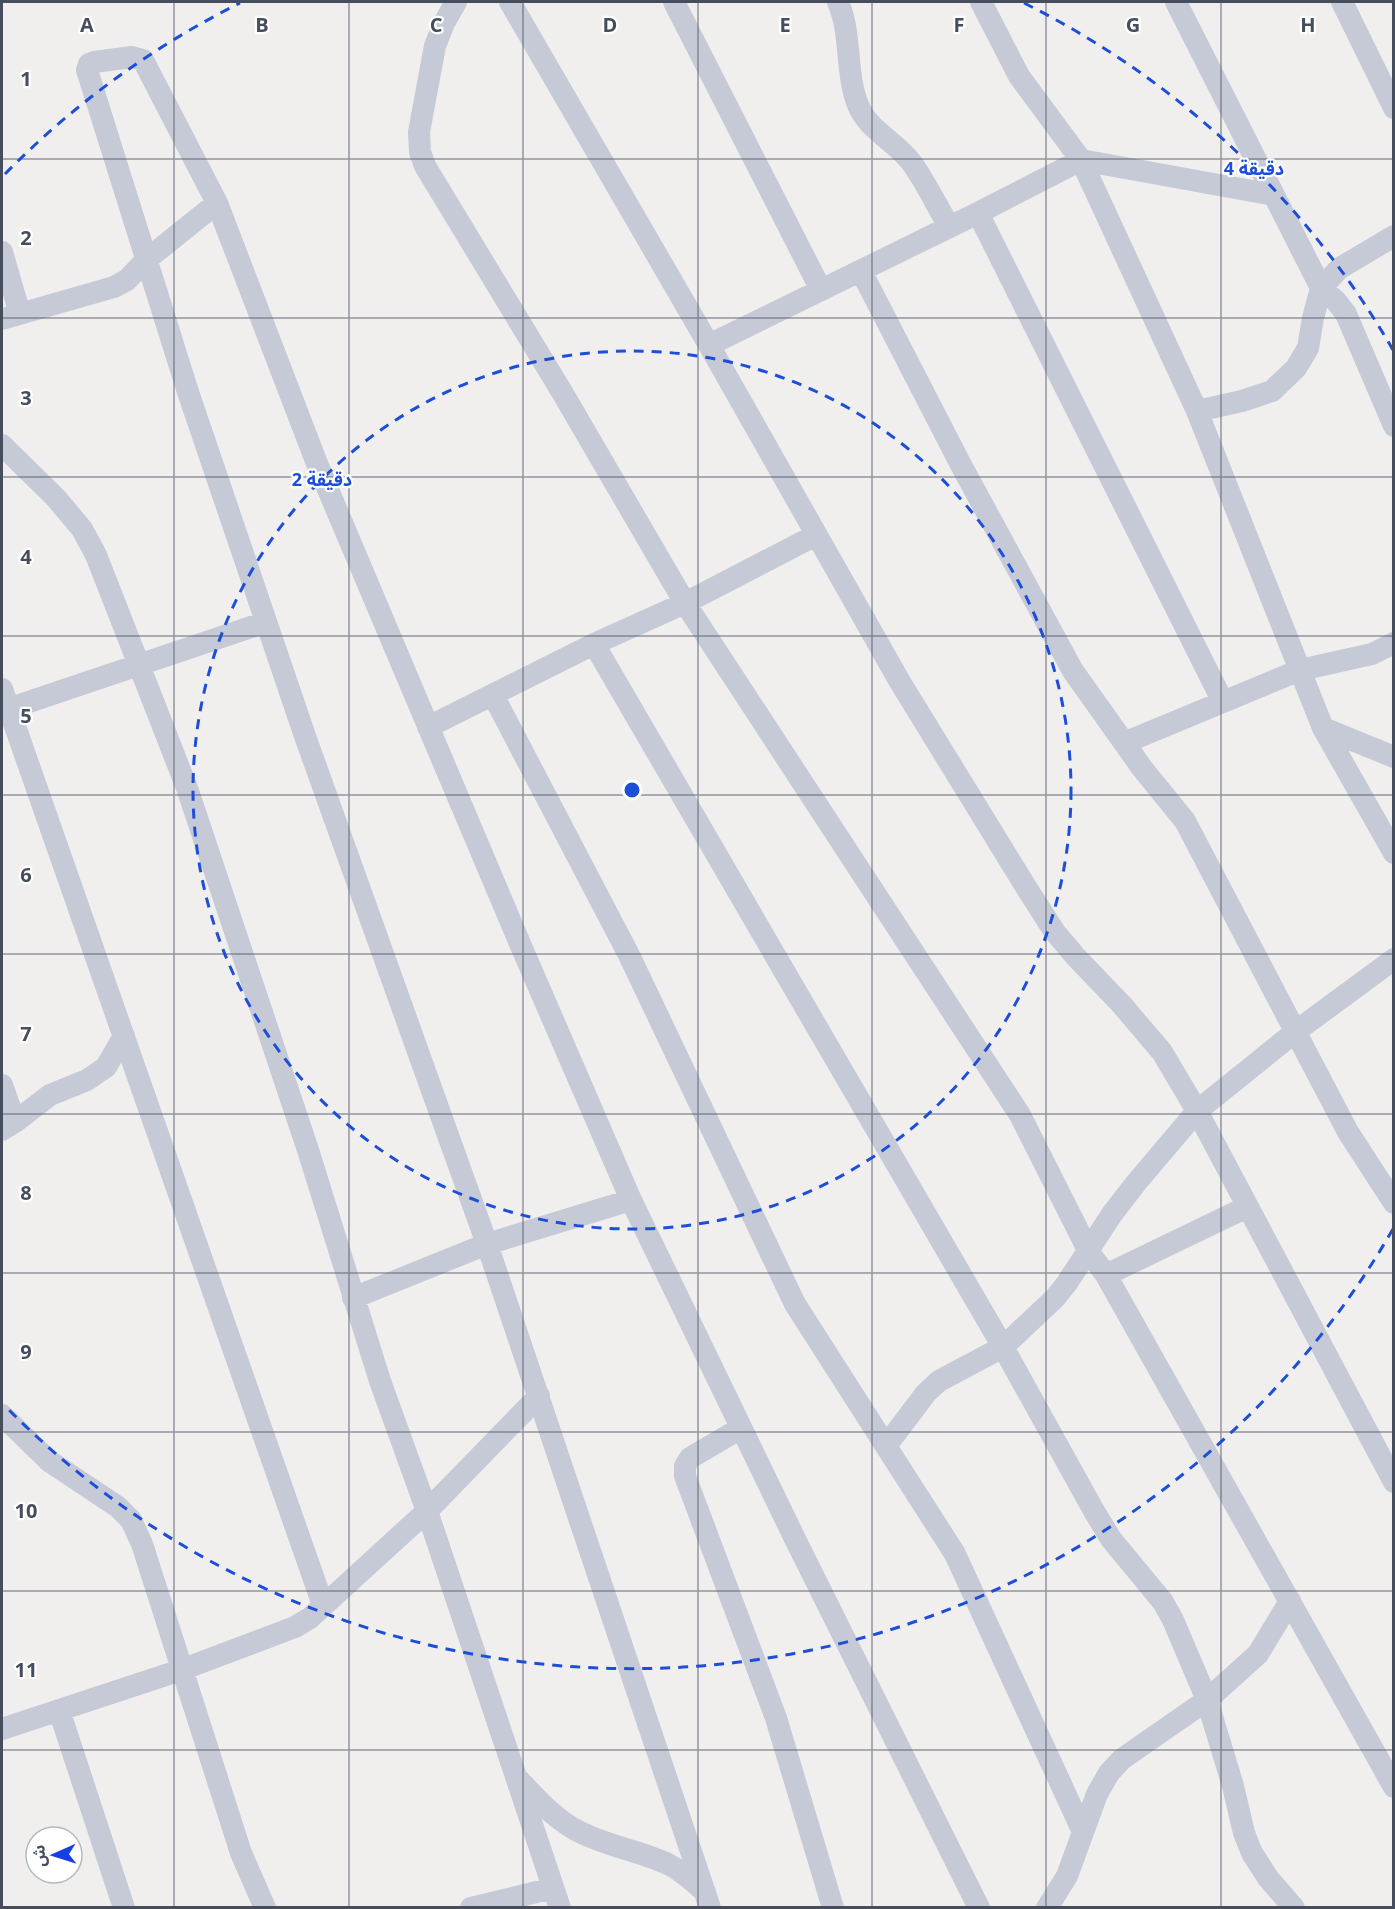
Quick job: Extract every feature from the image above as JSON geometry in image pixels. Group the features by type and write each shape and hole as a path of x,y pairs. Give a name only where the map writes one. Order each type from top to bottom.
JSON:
{"street":[{"path":"456,2 435,46 418,132 420,152 425,166 562,392 685,603 1020,1115 1089,1252 1106,1275 1394,1787"},
{"path":"510,2 709,345 900,682 1054,931 1162,1052 1197,1111 1394,1482"},
{"path":"674,2 820,290"},
{"path":"838,2 843,13 853,86 859,106 869,123 912,163 949,226"},
{"path":"981,2 1019,76 1081,159 1197,411 1323,728 1394,853"},
{"path":"1176,2 1321,288 1336,301 1346,314 1394,426"},
{"path":"1342,2 1394,108"},
{"path":"713,1903 488,1244 266,622 146,260 87,70 89,64 132,57 143,60 217,203 316,461 631,1200 741,1428 979,1908"},
{"path":"709,345 978,213 1081,159 1274,195"},
{"path":"2,252 11,317 114,287 127,280 146,260 217,203"},
{"path":"978,213 1222,702"},
{"path":"1197,411 1242,401 1272,391 1296,368 1308,348 1312,318 1321,288 1340,268 1394,236"},
{"path":"861,271 1068,661 1124,744 1185,821 1348,1132 1394,1203"},
{"path":"2,445 56,498 82,529 96,555 187,789 308,1150 380,1380 427,1511 556,1898 471,1908"},
{"path":"428,728 594,644 685,603 816,535"},
{"path":"266,622 4,703 124,1036 323,1605"},
{"path":"1124,744 1300,670 1372,654 1394,643"},
{"path":"594,644 1004,1347 1074,1478 1111,1539 1163,1602 1173,1620 1207,1700 1233,1786 1244,1833 1252,1853 1268,1878 1293,1908"},
{"path":"493,695 629,956 795,1304 955,1554 1083,1832"},
{"path":"1323,728 1394,757"},
{"path":"886,1446 926,1393 939,1381 1004,1347 1055,1298 1089,1252 1112,1214 1197,1111 1296,1032 1394,959"},
{"path":"2,1085 8,1126 50,1095 87,1080 106,1067 124,1036"},
{"path":"353,1298 488,1244 631,1200"},
{"path":"1106,1275 1247,1207"},
{"path":"2,1729 181,1670 295,1627 310,1618 427,1511 539,1396"},
{"path":"2,1415 49,1461 118,1507 131,1520 142,1544 241,1853 265,1908"},
{"path":"741,1428 690,1458 685,1466 685,1476 776,1718 833,1908"},
{"path":"1047,1908 1067,1876 1096,1794 1109,1773 1122,1759 1207,1700 1258,1654 1290,1601"},
{"path":"59,1710 124,1908"},
{"path":"517,1778 549,1811 575,1830 604,1843 667,1864 688,1876 713,1903"}]}
